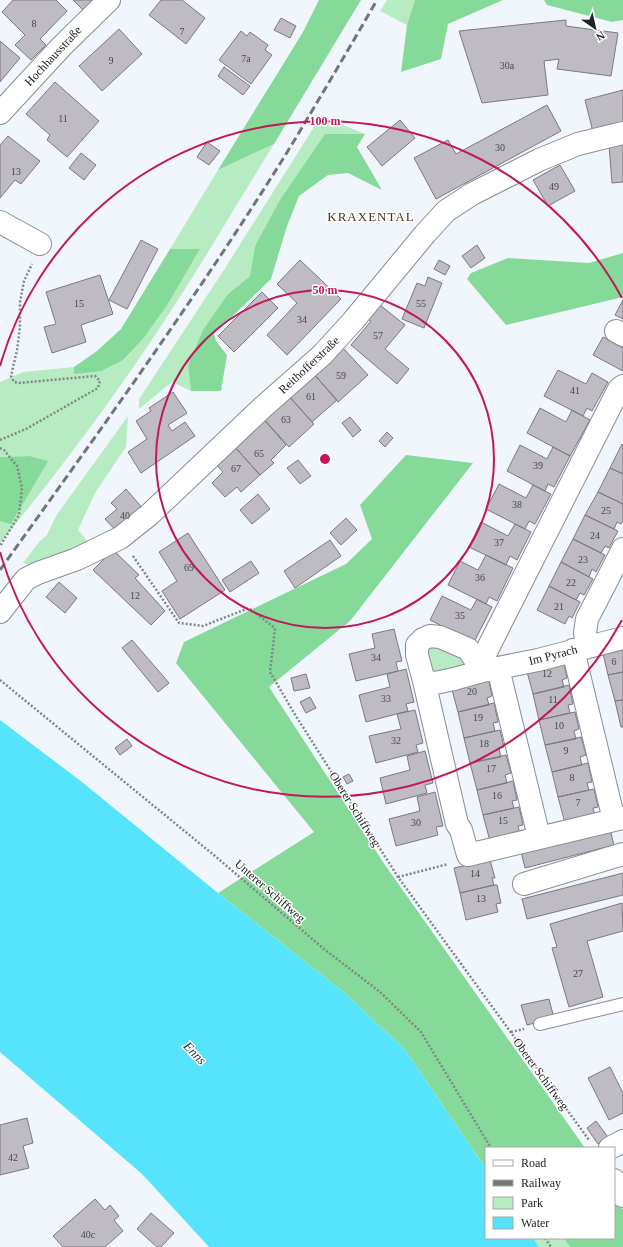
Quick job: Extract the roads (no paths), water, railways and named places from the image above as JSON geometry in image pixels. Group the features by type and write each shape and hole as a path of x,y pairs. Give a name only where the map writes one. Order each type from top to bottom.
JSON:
{"street":[{"name":"Hochhausstraße","path":"0,113 108,0"},
{"name":"Reithofferstraße","path":"0,612 26,579 38,573 77,559 120,538 149,515 263,407 322,355 354,321 425,234 446,211 472,194 545,158 578,144 623,133"},
{"path":"0,222 40,244"},
{"path":"540,837 486,652 616,396 623,386"},
{"path":"490,669 468,649 440,637 430,636 423,639 417,645 417,655 457,824 461,830 468,854 619,819 580,648 585,633 587,619 623,549"},
{"name":"Im Pyrach","path":"424,681 435,683 454,679 490,669 538,660 623,638"},
{"path":"524,884 623,854"},
{"path":"612,1147 623,1141"},
{"path":"615,1182 623,1196"}],"lane":[{"path":"540,1024 623,1004"}],"water":[{"name":"Enns","path":"0,720 82,782 218,893 346,994 405,1050 485,1168 485,1239 534,1239 539,1247 209,1247 142,1174 0,1052"}],"railway":[{"path":"0,570 74,467 218,260 286,154 377,0"}],"district":[{"name":"KRAXENTAL","path":"371,216"}]}
